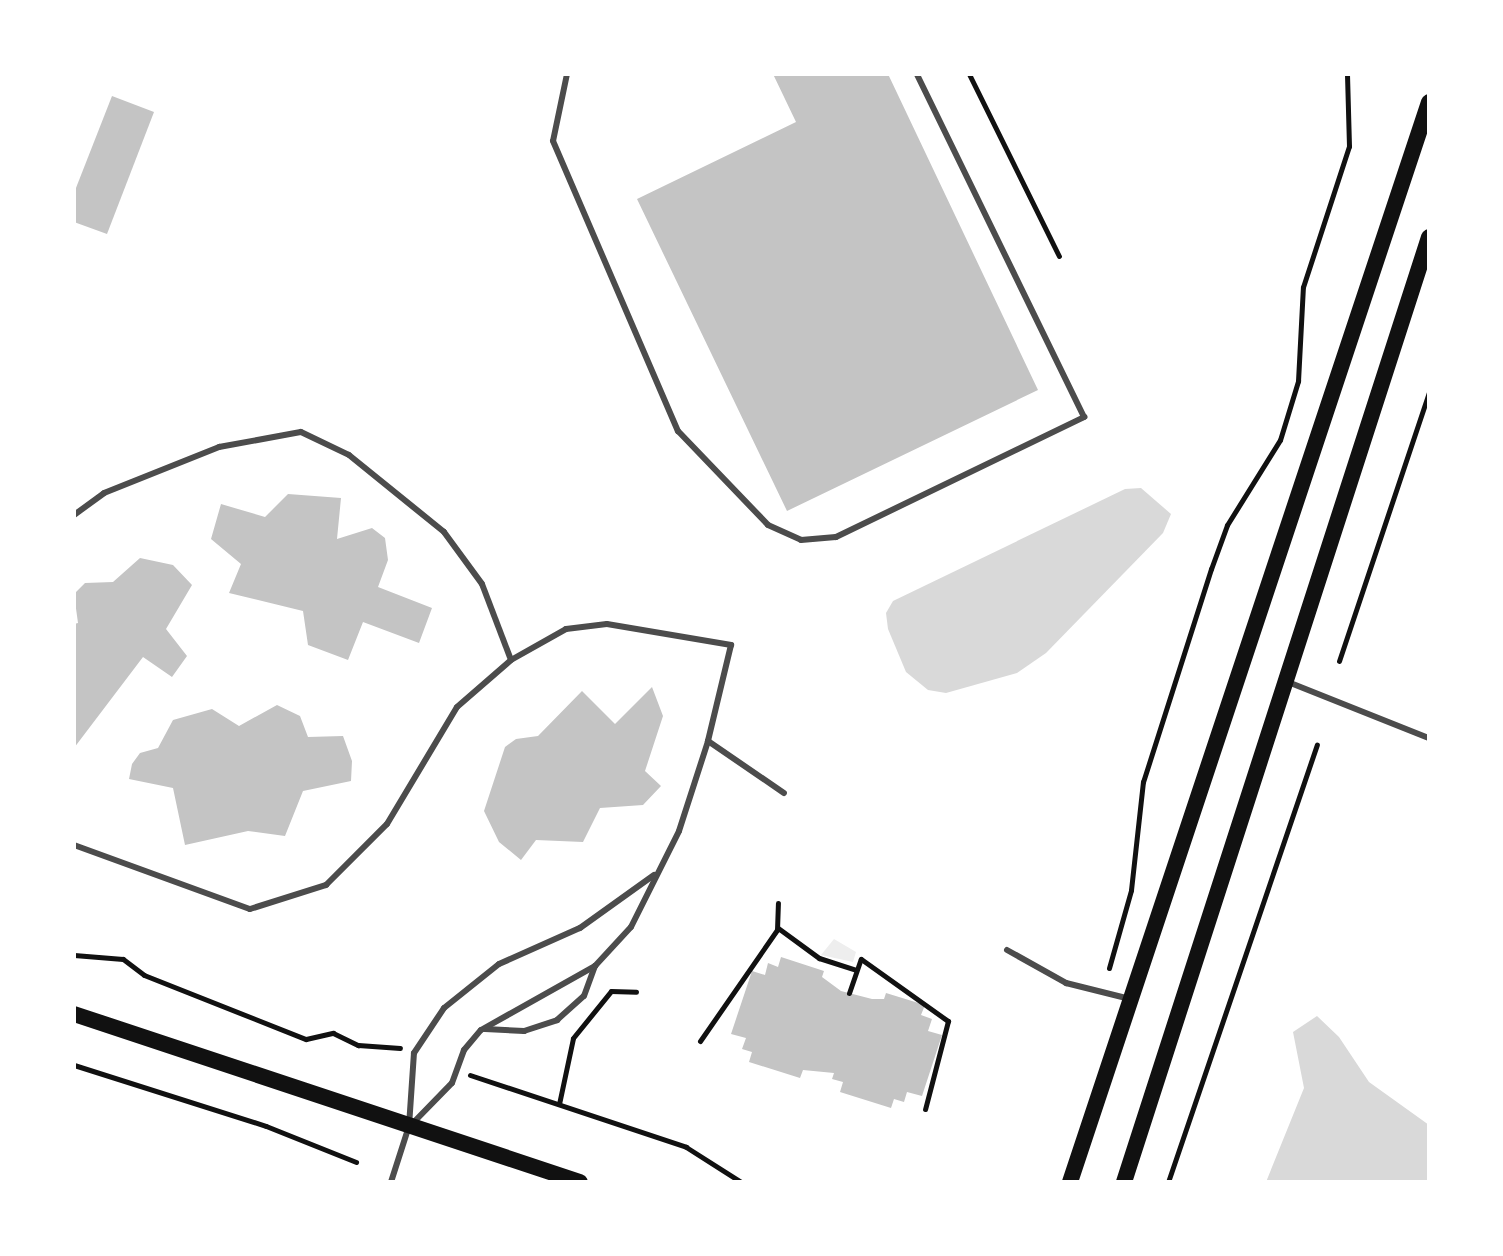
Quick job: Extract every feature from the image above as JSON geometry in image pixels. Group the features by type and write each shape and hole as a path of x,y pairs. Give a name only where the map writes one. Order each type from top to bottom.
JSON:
{"main road":[{"path":"1070,1182 1429,102"},
{"path":"1124,1182 1429,237"},
{"path":"74,1014 580,1182"}],"lane":[{"path":"567,74 553,141 678,431 768,525 801,540 836,537 1084,417 917,74"},
{"path":"74,515 104,493 219,447 301,432 349,455 444,532 482,584 511,660"},
{"path":"74,845 250,909 326,885 387,824 457,707 511,660 566,629 607,624 731,645 708,741 679,831 631,927 595,966 481,1030 464,1050 452,1083 409,1126"},
{"path":"1284,680 1429,738"},
{"path":"708,741 784,793"},
{"path":"391,1182 409,1126 414,1053 457,994 499,964 580,928 656,873"},
{"path":"1007,950 1066,983 1130,999"},
{"path":"481,1030 524,1031 557,1020 584,996 595,966"}],"path":[{"path":"969,74 1059,256"},
{"path":"1109,968 1131,890 1143,782 1187,645 1227,525 1280,440 1298,381 1303,287 1349,146 1347,74"},
{"path":"1339,661 1429,392"},
{"path":"1168,1182 1317,745"},
{"path":"700,1041 778,928 778,903"},
{"path":"778,928 819,958 855,970"},
{"path":"74,955 123,959 144,975 306,1039 333,1033 358,1045 401,1048"},
{"path":"849,993 861,959 947,1019 925,1109"},
{"path":"559,1104 573,1038 611,991 636,992"},
{"path":"74,1065 266,1126 356,1162"},
{"path":"470,1075 686,1147 741,1182"}],"shaded area":[{"path":"1141,488 1171,514 1163,533 1046,653 1017,673 946,693 928,690 906,672 888,629 886,613 893,601 1125,489"},
{"path":"834,939 856,952 853,962 821,955"},
{"path":"1317,1016 1339,1037 1369,1082 1429,1125 1429,1182 1266,1182 1304,1088 1293,1032"}],"building":[{"path":"773,74 888,74 1038,390 787,511 637,199 796,122"},
{"path":"112,96 154,112 107,234 74,222 74,193"},
{"path":"288,494 341,498 337,539 372,528 385,538 388,560 378,587 432,608 419,643 363,622 348,660 308,645 303,611 229,593 241,564 211,539 221,504 265,517"},
{"path":"140,558 173,565 192,585 166,629 187,656 172,677 143,657 74,748 74,624 78,623 74,594 85,583 113,582"},
{"path":"652,687 663,716 645,771 661,786 643,805 600,808 583,842 536,840 521,860 499,842 484,811 505,747 516,739 538,736 582,691 615,724"},
{"path":"277,705 300,716 308,737 343,736 352,761 351,781 303,791 285,836 248,831 185,845 173,788 129,779 132,764 140,753 158,748 173,720 212,709 239,726"},
{"path":"781,957 824,971 822,977 841,991 872,999 884,999 886,993 925,1005 921,1015 932,1019 928,1031 942,1035 922,1096 907,1092 904,1102 894,1099 891,1108 840,1092 843,1082 832,1079 834,1073 803,1070 800,1078 749,1062 752,1052 742,1049 746,1038 731,1034 752,971 765,975 768,963 778,967"}]}
